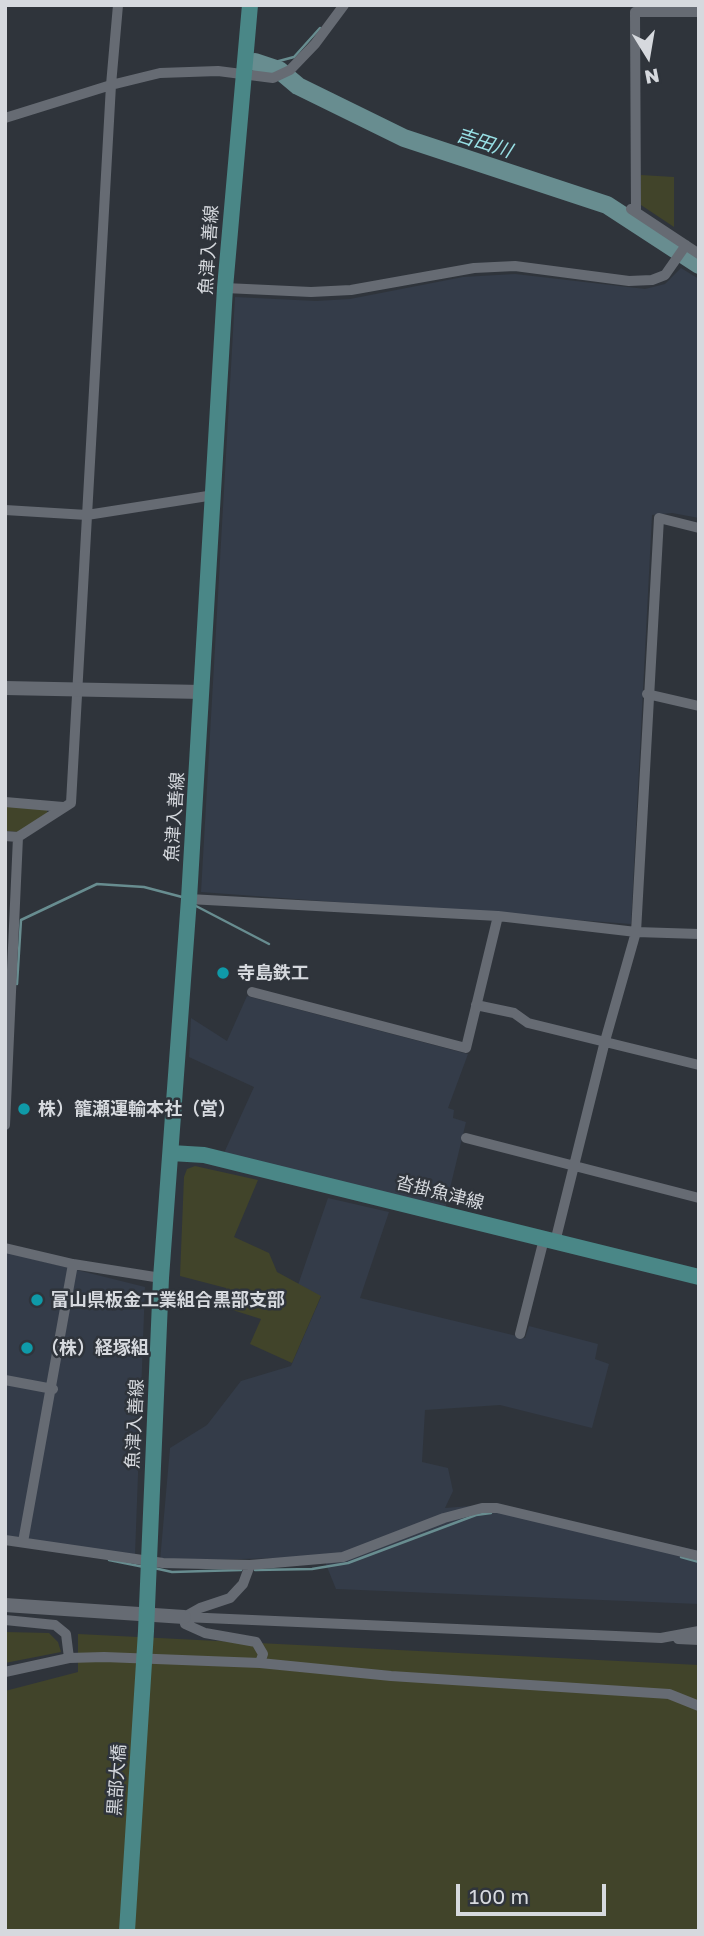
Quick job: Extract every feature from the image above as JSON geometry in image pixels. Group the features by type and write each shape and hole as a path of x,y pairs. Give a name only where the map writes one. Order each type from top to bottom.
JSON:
{"main road":[{"name":"魚津入善線","path":"146,1623 161,1279 189,899 225,288 250,5"},
{"name":"沓掛魚津線","path":"171,1153 204,1155 699,1277"},
{"name":"黒部大橋","path":"127,1931 146,1623"}],"street":[{"path":"5,836 18,837 71,803 111,85 118,5"},
{"path":"5,118 111,85 187,70 273,78 290,70 315,44 344,5"},
{"path":"699,12 635,12 632,210 699,254"},
{"path":"225,288 311,292 351,290 474,268 515,267 629,281 652,280 665,275 686,245"},
{"path":"5,510 87,515 214,495"},
{"path":"520,1334 575,1167 605,1041 636,932 659,518 699,528"},
{"path":"5,688 202,692"},
{"path":"648,694 699,706"},
{"path":"5,802 63,807"},
{"path":"5,1125 18,837"},
{"path":"189,899 498,916 636,932 699,934"},
{"path":"252,992 466,1048 498,916"},
{"path":"476,1005 514,1013 528,1023 699,1065"},
{"path":"466,1138 699,1198"},
{"path":"5,1248 73,1264 161,1279"},
{"path":"23,1542 73,1264"},
{"path":"5,1380 52,1388"},
{"path":"5,1540 163,1563 250,1565 342,1557 444,1518 482,1508 497,1508 699,1556"},
{"path":"184,1617 200,1608 230,1598 243,1584 250,1565"},
{"path":"5,1605 146,1623 184,1617 699,1640"},
{"path":"184,1617 185,1624 205,1633 256,1642 263,1654 260,1663"},
{"path":"5,1620 55,1625 66,1634 69,1658"},
{"path":"661,1638 699,1631"},
{"path":"5,1672 69,1658 260,1663 391,1676 669,1694 699,1706"}],"shaded area":[{"path":"681,268 699,279 699,518 672,513 652,515 631,924 201,892 235,297 316,301 350,299 463,277 515,274 645,289 665,284"},
{"path":"247,996 468,1054 448,1108 454,1110 453,1118 466,1122 445,1209 224,1153 254,1087 189,1057 191,1018 227,1041"},
{"path":"328,1198 389,1212 360,1298 525,1338 529,1326 598,1344 595,1359 609,1364 592,1428 500,1405 425,1410 422,1462 448,1468 453,1491 445,1508 496,1504 699,1551 699,1604 336,1589 323,1557 160,1561 170,1448 207,1425 241,1381 291,1366 321,1297 298,1285"},
{"path":"5,1252 145,1287 135,1555 5,1536"}],"green space":[{"path":"641,175 674,177 674,227 641,205"},
{"path":"5,806 47,809 47,813 19,832 5,831"},
{"path":"195,1166 258,1180 234,1237 269,1253 277,1272 321,1296 292,1363 250,1344 261,1319 223,1307 226,1288 180,1276 184,1177 187,1169"},
{"path":"5,1632 49,1633 58,1642 61,1652 5,1663"},
{"path":"78,1634 699,1665 699,1931 5,1931 5,1691 78,1672"}],"waterway":[{"path":"264,65 294,57 320,28"},
{"name":"吉田川","path":"255,62 279,70 298,86 404,138 607,205 699,265"},
{"path":"17,984 21,920 97,884 144,887 182,897"},
{"path":"196,906 269,944"},
{"path":"255,1570 312,1569 348,1563 476,1515 491,1513"},
{"path":"681,1557 699,1562"},
{"path":"109,1560 144,1567"},
{"path":"154,1568 172,1572 241,1570"}],"place":[{"name":"寺島鉄工","path":"223,973"},
{"name":"株）籠瀬運輸本社（営）","path":"24,1109"},
{"name":"富山県板金工業組合黒部支部","path":"37,1300"},
{"name":"（株）経塚組","path":"27,1348"}]}
